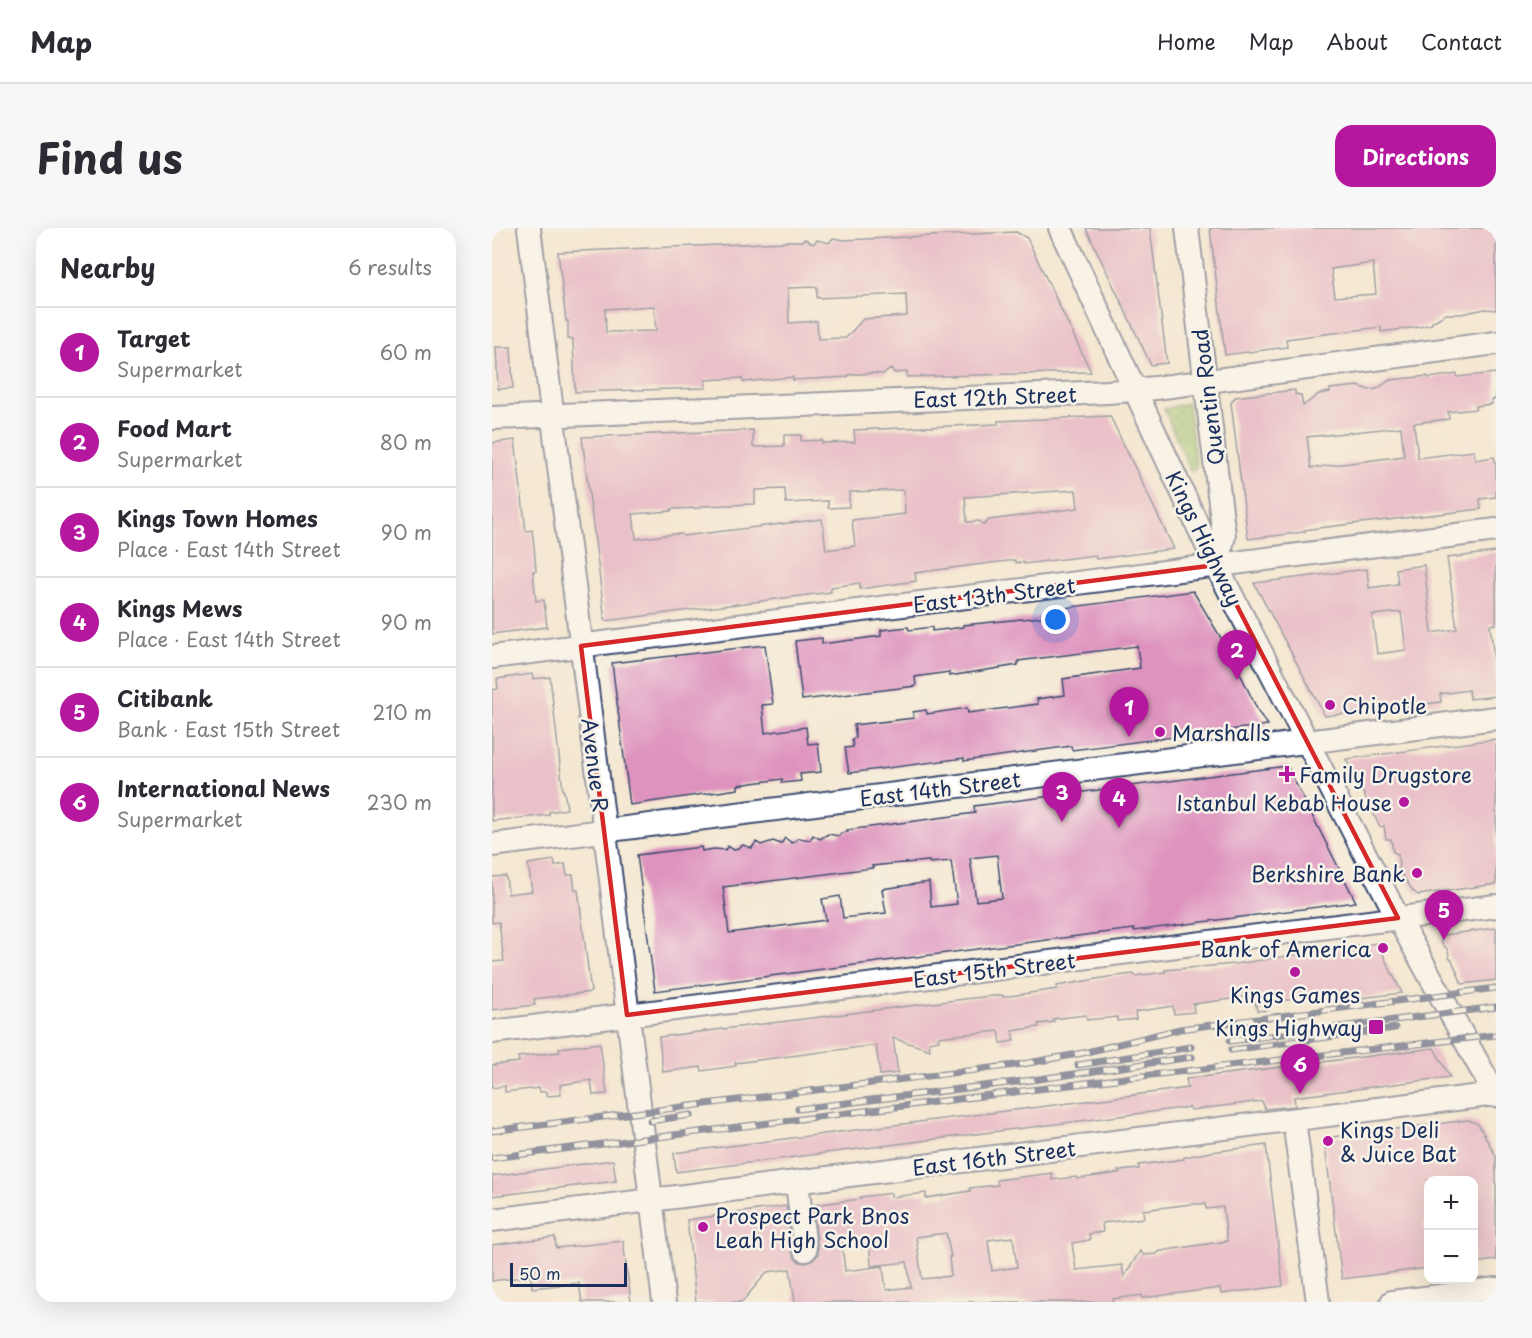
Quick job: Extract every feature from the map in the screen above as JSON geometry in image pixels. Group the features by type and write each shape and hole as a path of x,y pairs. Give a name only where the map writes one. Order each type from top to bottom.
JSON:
{"street":[{"name":"Avenue R","path":"529,228 664,1302"},
{"name":"Kings Highway","path":"1060,228 1216,565 1398,918 1496,1095"},
{"name":"Quentin Road","path":"1187,228 1224,536 1216,565"},
{"name":"East 12th Street","path":"492,418 1135,389 1496,343"},
{"name":"East 13th Street","path":"492,657 1496,530"},
{"name":"East 14th Street","path":"492,845 1496,718"},
{"name":"East 15th Street","path":"492,1032 1496,906"},
{"name":"East 16th Street","path":"492,1220 1496,1095"},
{"path":"1294,1119 1318,1302"},
{"path":"797,1182 805,1250"},
{"path":"1392,1302 1496,1289"}],"highlighted area":[{"path":"1216,565 1398,918 627,1015 581,646"}],"green space":[{"path":"1188,403 1196,466 1193,471 1190,470 1164,409"}],"building":[{"path":"1086,228 1150,228 1167,363 1151,365"},
{"path":"1210,228 1496,228 1496,310 1485,309 1461,314 1446,314 1432,324 1419,327 1381,332 1381,327 1286,339 1287,347 1225,355","holes":["1373,263 1376,294 1335,297 1331,269"]},
{"path":"1016,232 1027,238 1091,372 907,377 907,372 895,373 891,369 883,374 848,375 848,377 793,380 793,377 743,382 742,378 705,380 706,388 575,392 573,339 568,339 568,321 566,321 558,252 786,242 805,239 813,244 817,240 829,243 833,238 844,240","holes":["817,287 817,298 906,294 907,316 863,319 846,338 818,339 817,321 789,323 788,288","654,306 656,331 606,332 605,309"]},
{"path":"496,347 511,347 513,388 498,389"},
{"path":"1496,373 1496,399 1491,400 1492,404 1476,406 1476,409 1448,412 1449,419 1414,423 1418,458 1474,451 1475,460 1494,457 1496,497 1480,499 1481,509 1318,528 1304,530 1305,532 1248,539 1231,403 1235,397 1295,390 1295,394 1301,395 1303,406 1319,394 1330,392 1330,389 1358,386 1369,390 1377,389 1390,380 1457,374 1457,377","holes":["1401,427 1404,456 1311,468 1307,437"]},
{"path":"1110,416 1174,549 1096,559 1095,555 1024,564 1024,562 1016,563 1015,560 959,567 915,573 916,581 860,589 860,583 831,587 831,592 605,621 582,437 753,430 753,447 784,446 784,435 801,435 801,441 855,442 854,430 998,424 998,421","holes":["785,489 786,503 828,501 828,508 849,507 849,492 904,490 905,514 852,520 855,546 826,550 822,519 683,536 674,534 636,539 633,514 701,508 701,506 755,504 755,490","1076,490 1078,508 989,520 984,525 979,521 967,522 965,497"]},
{"path":"515,440 526,531 532,530 536,601 544,600 547,627 492,634 492,443"},
{"path":"1496,552 1496,624 1490,625 1496,696 1470,699 1469,690 1440,694 1441,702 1325,716 1254,583 1367,569 1369,588 1398,584 1396,569 1424,565 1432,633 1457,629 1447,558","holes":["1401,612 1406,650 1377,654 1372,615"]},
{"path":"1193,591 1237,667 1259,713 1268,725 1072,750 1071,746 964,761 964,758 849,773 845,748 853,747 852,739 856,738 854,725 914,718 913,712 926,710 927,714 967,708 968,713 1038,704 1037,699 1065,695 1063,679 1140,668 1137,646 1018,661 1018,665 949,676 949,672 915,677 916,686 802,700 795,641 822,638 822,644 881,636 881,630 908,627 909,630 932,627 932,631 963,627 963,625 1042,617 1042,613 1065,610 1064,608"},
{"path":"765,645 773,704 762,705 765,733 806,727 808,744 818,743 821,772 800,774 801,781 782,783 782,779 738,785 738,789 630,805 612,663"},
{"path":"532,674 533,679 550,677 567,809 549,812 549,815 492,821 492,690 498,689 497,679"},
{"path":"1496,739 1496,884 1418,895 1399,870 1398,854 1393,852 1391,839 1386,839 1384,826 1380,827 1346,759"},
{"path":"1287,766 1356,902 655,991 637,855 701,847 702,851 725,850 728,846 734,850 743,845 752,848 756,842 761,845 773,841 781,844 785,838 792,843 799,838 810,840 813,835 820,839 828,834 839,836 841,833 848,832 847,830 975,813 974,806","holes":["997,855 1002,898 976,901 970,858","929,861 930,863 951,861 957,904 931,907 929,882 882,889 886,913 843,918 840,896 822,899 826,920 729,933 723,887 873,868 872,866"]},
{"path":"554,860 555,866 565,864 567,875 573,875 575,890 578,890 591,992 534,999 535,1005 492,1010 492,962 504,961 499,922 492,923 492,877 506,876 508,894 532,891 528,864"},
{"path":"1496,928 1496,980 1462,984 1441,939 1444,935"},
{"path":"1377,943 1402,993 1328,1002 1325,996 1268,1002 1269,1010 1257,1011 1254,996 1193,1004 1194,1012 1174,1014 1173,1006 1135,1012 1136,1019 1117,1021 1117,1017 1087,1020 1086,1015 1053,1019 1054,1022 1038,1024 1039,1027 1012,1031 1014,1041 1001,1043 999,1031 938,1037 939,1040 929,1042 930,1050 893,1038 898,1073 880,1075 876,1045 735,1063 736,1066 702,1071 701,1067 663,1072 659,1037 973,998 1003,995 1003,997 1057,989 1057,986 1108,977 1235,964"},
{"path":"600,1043 607,1094 593,1095 591,1080 560,1085 561,1095 546,1096 546,1092 540,1092 539,1088 505,1092 505,1086 492,1088 492,1065 519,1062 518,1057 560,1052 559,1048"},
{"path":"1434,1048 1450,1077 1294,1097 1295,1106 1265,1109 1262,1101 1191,1110 1190,1107 676,1172 674,1153 1188,1088 1186,1079"},
{"path":"1468,1120 1478,1124 1496,1156 1496,1260 1478,1262 1478,1176 1424,1176 1424,1269 1342,1279 1324,1138"},
{"path":"1266,1145 1283,1286 1221,1294 1220,1288 1142,1298 1142,1295 1113,1299 1113,1302 795,1302 790,1269 767,1272 742,1302 696,1302 687,1220 786,1206 792,1252 799,1262 807,1263 818,1255 813,1205 891,1193 891,1197 926,1193 926,1198 970,1191 970,1188 998,1185 997,1180 1052,1173 1052,1180 1076,1177 1077,1179 1139,1169 1139,1165 1184,1159 1184,1157","holes":["1192,1204 1205,1204 1206,1209 1223,1207 1227,1241 1167,1250 1157,1254 1144,1255 1140,1251 1124,1277 1122,1265 1076,1270 1072,1243 1090,1240 1089,1234 1103,1232 1102,1223 1144,1218 1143,1210","946,1233 951,1257 949,1257 951,1276 922,1279 916,1237","1013,1237 1017,1267 992,1271 988,1240","869,1240 871,1266 907,1262 911,1287 886,1290 883,1266 845,1271 842,1243"]},
{"path":"613,1160 616,1181 492,1196 492,1176"},
{"path":"555,1237 556,1248 623,1241 631,1302 582,1302 579,1283 532,1288 531,1276 492,1281 492,1245"}],"railway":[{"path":"492,1131 1023,1064 1083,1053 1180,1029 1496,988"},
{"path":"1230,1041 1496,1007"},
{"path":"1231,1050 1395,1028"},
{"path":"492,1158 1125,1078 1496,1035"},
{"path":"1078,1065 1191,1047"},
{"path":"798,1109 1032,1080 1192,1057"},
{"path":"650,1121 691,1115"}],"place":[{"name":"Food Mart","path":"1237,680"},
{"name":"Chipotle","path":"1330,705"},
{"name":"Marshalls","path":"1160,732"},
{"name":"Target","path":"1129,737"},
{"name":"Family Drugstore","path":"1287,774"},
{"name":"Istanbul Kebab House","path":"1404,802"},
{"name":"Kings Town Homes","path":"1062,822"},
{"name":"Kings Mews","path":"1119,828"},
{"name":"Berkshire Bank","path":"1417,873"},
{"name":"Citibank","path":"1444,940"},
{"name":"Bank of America","path":"1383,948"},
{"name":"Kings Games","path":"1295,972"},
{"name":"Kings Highway","path":"1376,1027"},
{"name":"International News","path":"1300,1094"},
{"name":"Kings Deli & Juice Bat","path":"1328,1141"},
{"name":"Prospect Park Bnos Leah High School","path":"703,1227"}]}
